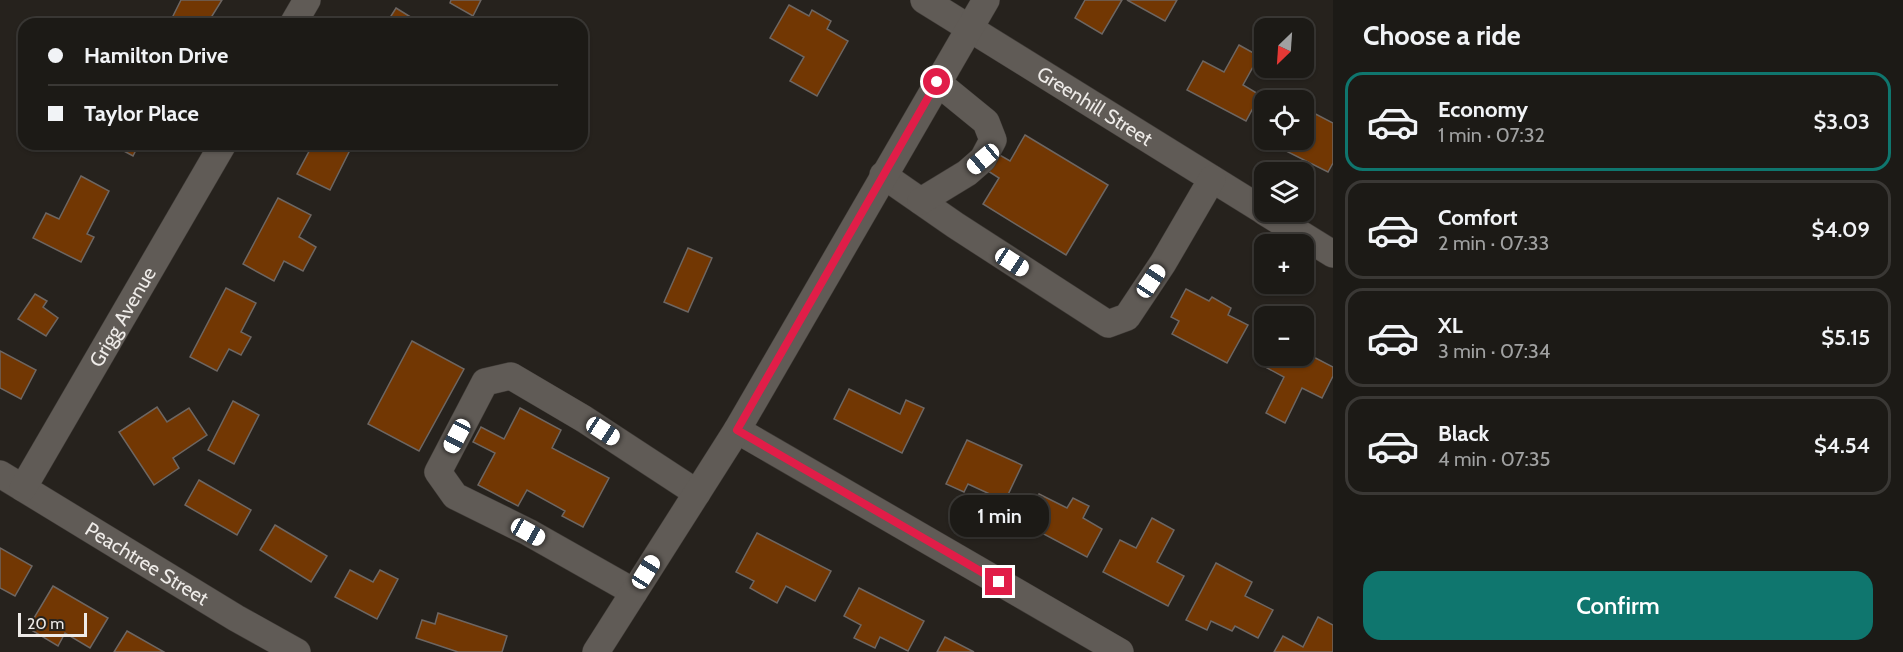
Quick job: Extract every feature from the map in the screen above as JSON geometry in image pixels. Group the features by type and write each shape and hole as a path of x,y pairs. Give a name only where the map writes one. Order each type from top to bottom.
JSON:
{"street":[{"path":"296,18 307,0"},
{"name":"Greenhill Street","path":"924,0 1254,204"},
{"path":"596,652 737,430 986,0"},
{"path":"921,201 967,173 983,159 993,140 986,122 937,82"},
{"name":"Grigg Avenue","path":"23,488 220,150"},
{"path":"883,175 1108,324 1127,317 1163,263 1212,178"},
{"name":"Greenhill Street","path":"1282,222 1333,254"},
{"path":"634,592 528,532 455,496 438,472 485,382 511,376 584,419 697,493"},
{"path":"737,430 1120,652"},
{"name":"Peachtree Street","path":"0,474 236,618 297,652"}],"building":[{"path":"181,0 222,0 211,18 172,18"},
{"path":"451,0 481,0 473,16 450,3"},
{"path":"1085,0 1122,0 1102,34 1075,18"},
{"path":"1127,0 1177,0 1165,21"},
{"path":"789,5 809,16 812,10 831,21 827,29 848,41 817,96 790,81 804,57 770,38"},
{"path":"396,8 412,18 390,18"},
{"path":"1239,45 1254,53 1254,65 1243,85 1254,91 1254,106 1246,121 1187,90 1203,61 1224,72"},
{"path":"1314,113 1333,123 1333,163 1328,172 1314,165 1314,162 1308,162 1284,150 1314,150"},
{"path":"1025,135 1108,185 1066,255 983,204 999,178 988,171 998,154 1010,161"},
{"path":"122,150 136,150 133,156"},
{"path":"310,150 350,150 330,190 297,174"},
{"path":"81,176 109,191 87,234 94,237 81,262 33,238 46,213 59,219"},
{"path":"278,198 311,215 299,237 316,247 303,271 284,261 274,281 243,264"},
{"path":"688,248 712,258 688,312 664,302"},
{"path":"226,288 256,303 241,332 251,337 241,355 229,349 217,371 190,357"},
{"path":"1186,289 1209,301 1212,297 1231,308 1228,315 1248,325 1227,363 1172,334 1179,321 1171,317"},
{"path":"35,294 47,301 43,307 58,318 46,336 18,319"},
{"path":"412,341 464,369 419,451 368,424"},
{"path":"0,351 36,370 21,399 0,388"},
{"path":"1314,357 1333,367 1333,376 1322,398 1302,388 1285,423 1266,413 1284,377 1263,366 1314,366"},
{"path":"849,389 900,414 906,400 924,408 902,453 834,419"},
{"path":"233,401 259,415 234,464 208,450"},
{"path":"157,407 167,422 189,408 207,435 173,458 179,468 154,485 119,432"},
{"path":"520,408 561,430 552,448 609,478 583,527 562,516 565,511 527,490 518,506 478,485 495,453 473,442 481,427 504,439"},
{"path":"967,440 1022,465 1005,501 968,484 964,492 946,484"},
{"path":"199,480 251,510 237,535 185,505"},
{"path":"1039,494 1067,508 1073,498 1089,506 1083,518 1102,529 1087,557 1023,523"},
{"path":"1152,518 1174,530 1157,562 1184,576 1168,606 1103,572 1120,540 1136,548"},
{"path":"275,525 327,556 311,582 260,550"},
{"path":"757,533 831,571 815,601 786,586 777,603 750,588 754,581 736,572"},
{"path":"0,548 32,566 15,596 0,588"},
{"path":"1216,563 1252,582 1245,596 1273,610 1258,638 1235,626 1232,631 1211,621 1207,630 1186,620"},
{"path":"350,570 373,582 380,570 398,579 377,619 335,597"},
{"path":"53,586 108,618 90,648 65,633 58,646 28,628"},
{"path":"859,588 924,621 908,651 880,637 875,648 854,638 861,625 844,616"},
{"path":"438,613 507,636 502,652 458,652 416,638 422,620 435,624"},
{"path":"1318,617 1333,625 1333,652 1274,652 1283,636 1303,647"},
{"path":"127,631 164,652 114,652"},
{"path":"945,637 974,652 937,652"}],"route":[{"path":"937,82 737,430 999,582"}]}
